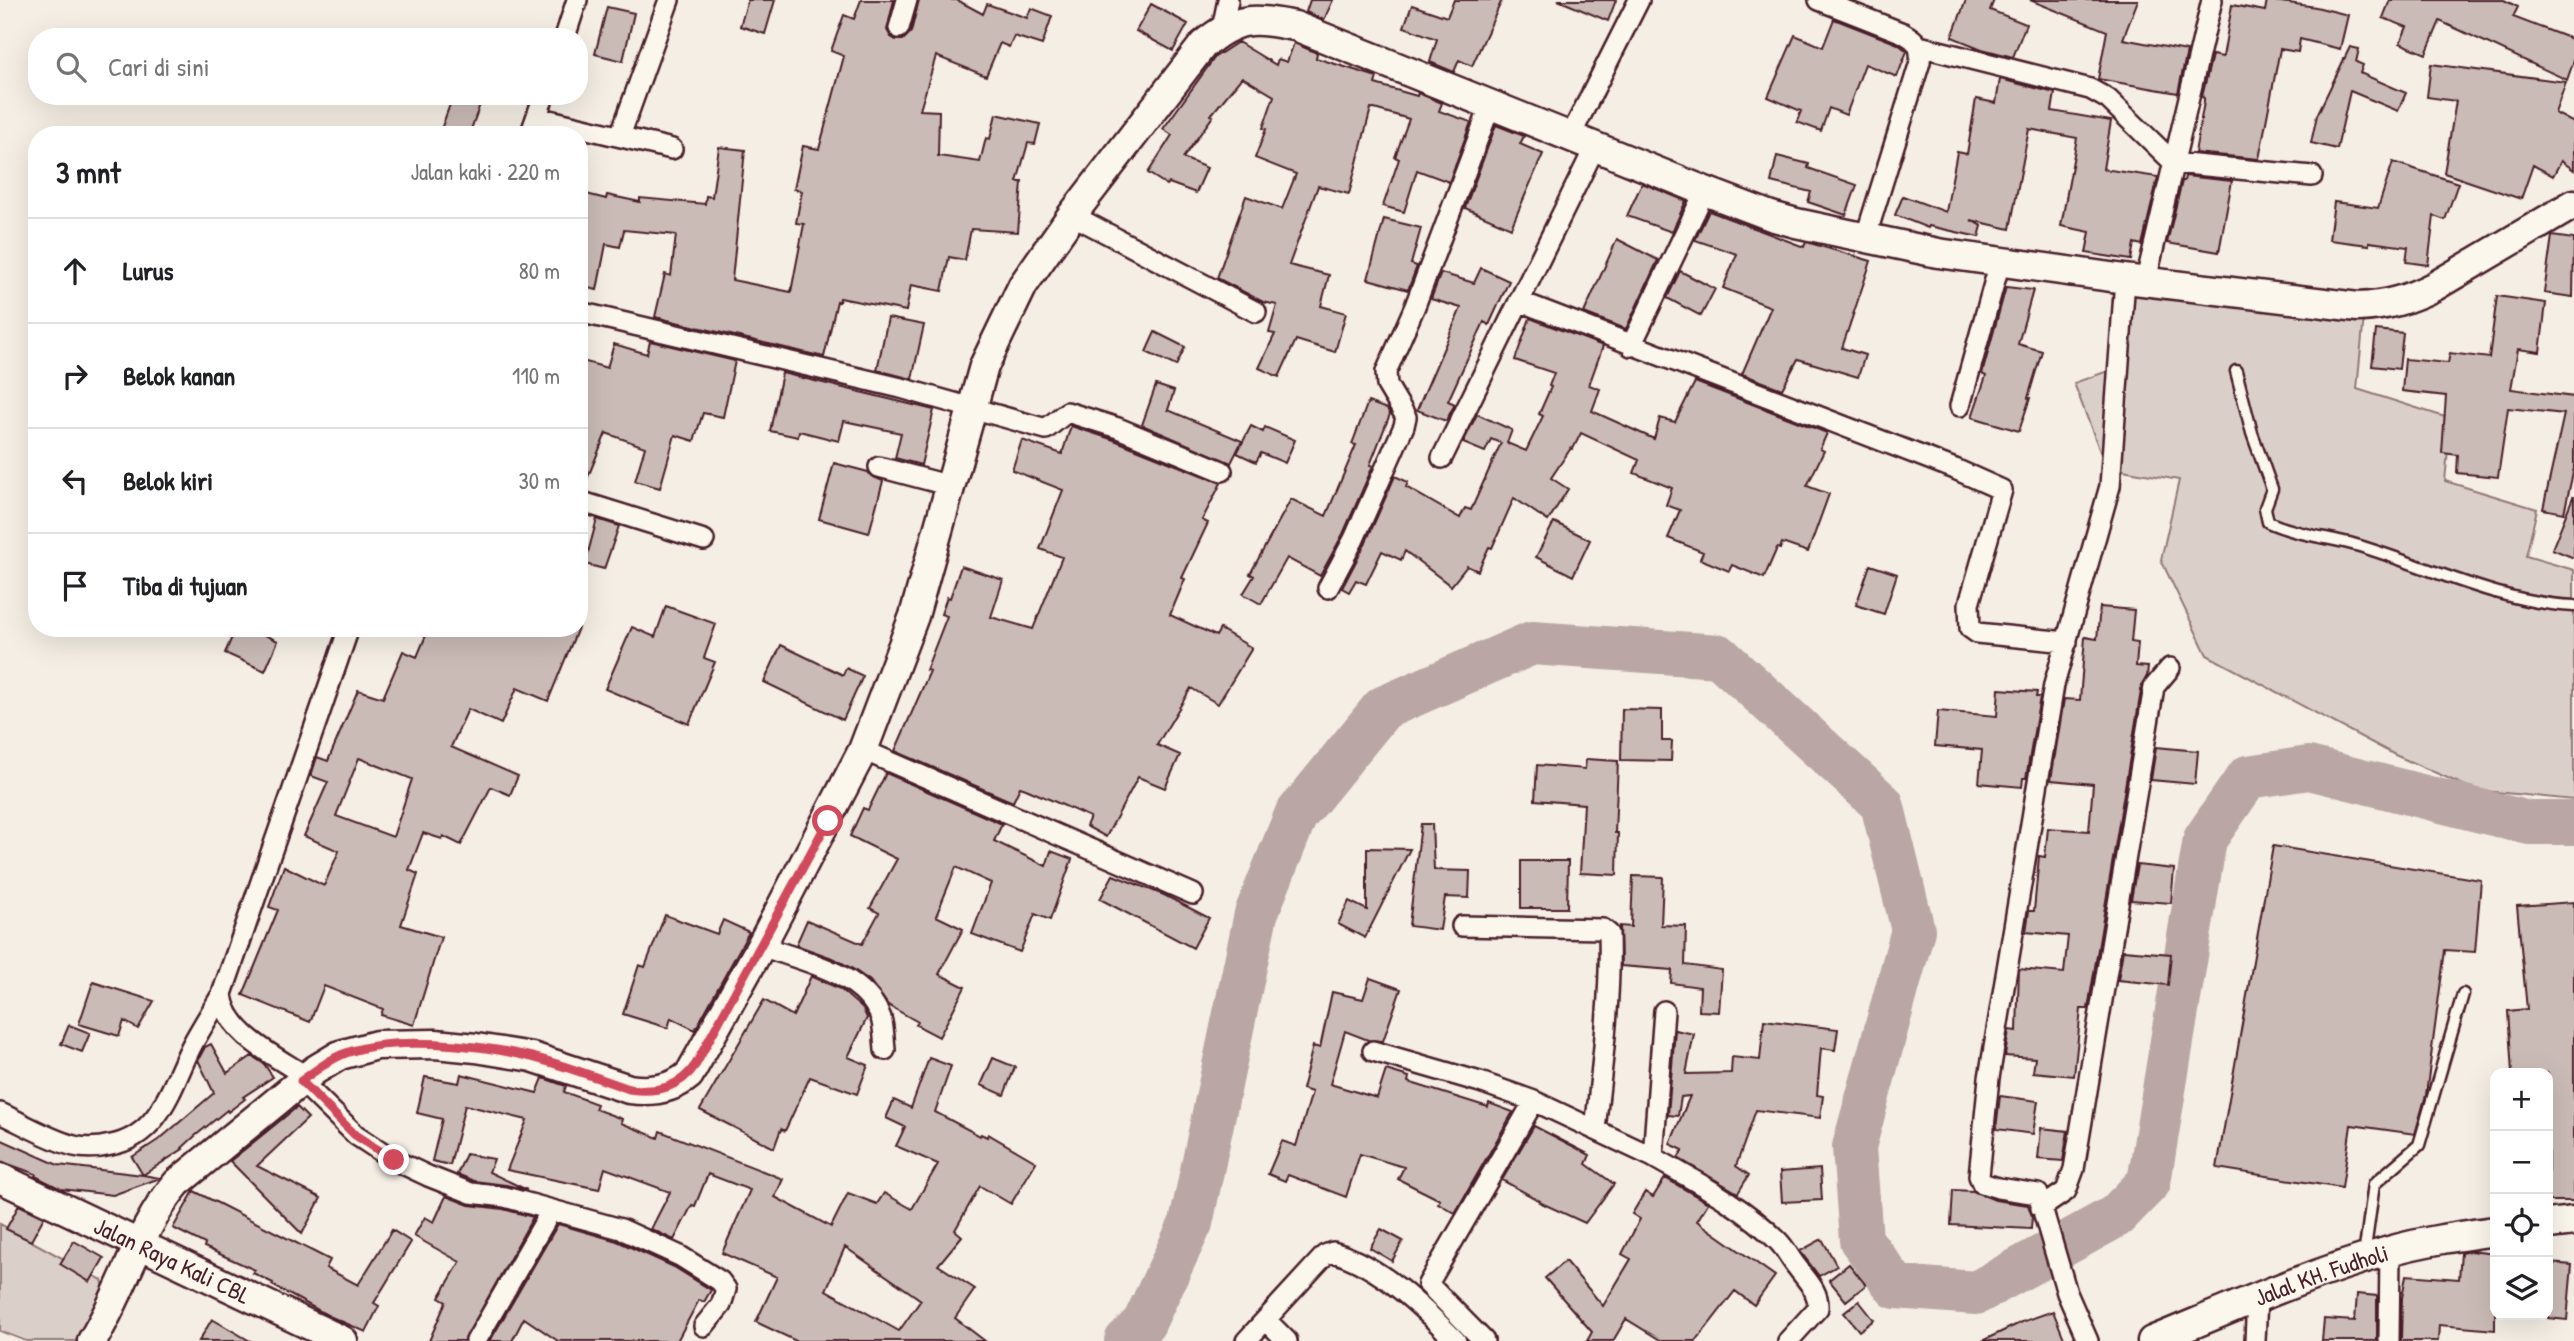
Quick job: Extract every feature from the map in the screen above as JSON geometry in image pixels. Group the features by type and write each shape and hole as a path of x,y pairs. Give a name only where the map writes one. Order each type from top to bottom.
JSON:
{"street":[{"path":"568,28 577,0"},
{"path":"620,136 669,0"},
{"path":"900,28 907,0"},
{"path":"1222,29 1228,0"},
{"path":"1442,458 1519,302 1639,0"},
{"path":"1819,0 1903,33 1914,39 1919,46 1920,62 1865,239"},
{"path":"2088,1341 2067,1293 2039,1196 2035,1192 1998,1188 1982,1183 1979,1176 1989,1078 2054,685 2110,486 2136,280 2174,163 2211,0"},
{"path":"92,1341 110,1312 147,1225 177,1183 304,1079 340,1055 377,1045 435,1044 476,1048 532,1057 629,1089 644,1091 678,1084 689,1075 761,946 863,750 914,616 984,366 1023,285 1072,215 1203,45 1222,29 1240,22 1261,19 1295,26 1771,216 1865,239 2000,262 2136,280 2358,307 2382,306 2412,298 2435,286 2574,204"},
{"path":"1919,46 2090,89 2108,99 2174,163 2312,176"},
{"path":"1328,587 1354,539 1404,426 1406,417 1387,385 1386,372 1415,306 1491,104"},
{"path":"534,126 541,105"},
{"path":"588,132 620,136 672,149"},
{"path":"1631,345 1705,191"},
{"path":"1072,215 1256,312"},
{"path":"1960,406 2000,262"},
{"path":"1519,302 1955,469 2002,490 1969,604 1970,628 1977,633 2067,642"},
{"path":"588,314 901,388 1046,429 1066,412 1118,428 1222,471"},
{"path":"879,467 951,486"},
{"path":"588,504 704,540"},
{"path":"0,1112 75,1146 97,1148 120,1144 136,1136 153,1122 172,1090 192,1044 222,994 346,637"},
{"path":"2041,1208 2066,1191 2074,1169 2154,687 2170,668"},
{"path":"863,750 1193,894"},
{"path":"1462,926 1603,929 1609,934 1607,1027 1595,1130"},
{"path":"761,946 822,968 863,990 881,1019 885,1051"},
{"path":"222,994 226,1012 237,1030 304,1079 355,1135 394,1160 428,1177 471,1192 505,1198 632,1234 680,1256 720,1280 725,1294 704,1326"},
{"path":"1653,1157 1664,1011"},
{"path":"1373,1051 1480,1082 1534,1101 1653,1157 1754,1219 1789,1253 1794,1264 1819,1295 1818,1308 1788,1341"},
{"path":"1484,1341 1428,1284 1534,1101"},
{"name":"Jalan Raya Kali CBL","path":"0,1178 343,1341"},
{"path":"476,1341 551,1211"},
{"path":"2553,1224 2574,1222"},
{"name":"Jalal KH. Fudholi","path":"2152,1341 2363,1259 2459,1236 2490,1232"},
{"path":"2389,1341 2390,1251"},
{"path":"1246,1341 1325,1255 1334,1252 1380,1275 1433,1318 1456,1341"},
{"path":"2255,1341 2257,1298"},
{"path":"1266,1320 1287,1341"}],"lane":[{"path":"2236,371 2252,433 2272,489 2265,508 2268,522 2289,532 2354,545 2508,596 2551,605 2574,606"},
{"path":"2363,1259 2374,1184 2419,1145 2463,994"}],"shaded area":[{"path":"2133,282 2364,316 2357,389 2451,419 2445,481 2537,509 2526,556 2574,570 2574,800 2475,790 2395,755 2207,655 2161,560 2179,480 2106,467 2074,383 2128,364"},
{"path":"0,1224 102,1280 110,1312 92,1341 26,1341 0,1331"}],"building":[{"path":"748,0 775,0 765,34 740,26"},
{"path":"861,0 894,0 887,30 891,37 903,40 911,32 919,0 957,0 983,14 987,4 1027,18 1031,8 1052,16 1042,45 1014,36 1009,47 1000,43 986,76 936,56 920,110 939,111 938,156 980,162 986,138 990,139 996,114 1040,124 1035,144 1028,143 1017,182 1022,182 1018,232 971,229 965,260 949,257 942,291 911,285 906,311 840,298 839,302 837,301 824,357 655,317 665,274 671,276 676,235 624,230 620,247 606,244 597,290 588,288 588,194 606,199 607,195 640,202 640,198 705,204 706,196 712,197 719,147 745,150 732,280 791,292 804,224 796,223 802,191 794,189 803,146 819,149 844,56 831,51 844,15 854,19"},
{"path":"1310,0 1333,0 1324,20 1306,12"},
{"path":"1454,0 1502,0 1472,66 1459,60 1454,72 1430,62 1437,39 1404,27 1412,5 1447,17"},
{"path":"1558,0 1616,0 1608,21"},
{"path":"1966,0 1994,0 1990,10 2026,24 2013,57 1952,37"},
{"path":"2030,0 2138,0 2123,39 2187,51 2178,93 2098,79 2107,31"},
{"path":"2267,0 2348,15 2340,49 2300,39 2298,52 2280,49 2259,159 2195,153 2204,102 2202,97 2212,55 2223,57 2232,5 2265,11"},
{"path":"2390,0 2504,0 2518,7 2513,17 2574,40 2574,60 2567,80 2440,21 2426,54 2400,43 2407,27 2383,18"},
{"path":"1151,4 1188,24 1173,51 1136,31"},
{"path":"607,7 634,13 623,61 595,54"},
{"path":"1834,19 1898,44 1907,51 1897,77 1865,64 1846,115 1829,108 1821,131 1797,122 1801,111 1768,97 1795,35 1823,47"},
{"path":"1238,42 1276,65 1278,59 1287,62 1294,43 1317,53 1316,58 1377,77 1375,84 1417,96 1418,93 1442,103 1439,111 1471,122 1449,182 1417,170 1404,212 1383,206 1399,159 1395,157 1409,119 1371,108 1349,194 1318,186 1289,265 1329,275 1321,306 1346,313 1335,352 1296,340 1279,377 1259,368 1275,334 1269,333 1277,305 1263,302 1217,278 1246,196 1282,209 1296,174 1255,158 1274,96 1242,77 1211,115 1213,116 1183,158 1207,168 1196,193 1169,183 1167,185 1148,173 1172,135 1163,129 1215,57"},
{"path":"2350,47 2359,49 2356,62 2363,65 2360,73 2406,93 2398,111 2350,91 2337,149 2311,143 2317,115"},
{"path":"2431,64 2566,82 2555,113 2574,123 2574,170 2561,161 2553,176 2533,165 2521,199 2444,173 2456,101 2427,97"},
{"path":"2000,79 2055,93 2052,111 2111,121 2103,169 2158,177 2142,245 2134,243 2131,260 2086,253 2090,232 2061,226 2077,138 2029,129 2010,229 1971,220 1982,226 1979,237 1929,226 1928,228 1895,215 1903,196 1946,212 1957,152 1967,154 1976,99 1996,103"},
{"path":"450,105 480,105 472,126 442,126"},
{"path":"1496,125 1524,136 1520,144 1543,154 1511,228 1465,208"},
{"path":"1777,156 1809,164 1808,168 1857,185 1846,215 1808,202 1811,192 1771,182"},
{"path":"2393,162 2458,183 2445,220 2434,216 2428,265 2406,262 2408,247 2329,240 2334,202 2378,208"},
{"path":"2185,176 2232,181 2219,252 2167,243"},
{"path":"1642,183 1686,201 1672,232 1627,216"},
{"path":"1709,211 1804,247 1806,242 1871,261 1842,348 1865,355 1858,377 1798,359 1782,389 1742,374 1771,307 1723,288 1737,254 1695,240"},
{"path":"1384,219 1421,228 1411,264 1417,266 1408,290 1368,279"},
{"path":"2552,236 2574,239 2573,297 2544,293"},
{"path":"1617,239 1658,260 1626,329 1584,313"},
{"path":"1481,268 1509,281 1489,325 1484,322 1448,401 1455,404 1446,421 1417,410 1461,308 1431,299 1441,273 1474,283"},
{"path":"1680,271 1715,289 1701,316 1667,298"},
{"path":"2006,287 2033,290 2018,344 2042,351 2019,431 1972,417 1986,376 1982,374"},
{"path":"2497,296 2546,303 2540,352 2518,349 2511,389 2574,397 2574,468 2564,513 2543,509 2564,414 2508,408 2498,477 2457,473 2458,455 2442,453 2446,396 2402,391 2405,359 2448,363 2450,353 2489,358"},
{"path":"888,318 924,325 912,379 877,370"},
{"path":"1530,318 1603,346 1589,385 1600,389 1592,411 1654,439 1660,418 1675,422 1695,382 1827,433 1820,449 1824,451 1807,486 1829,494 1808,552 1782,543 1780,549 1777,548 1764,578 1732,565 1729,571 1700,559 1703,552 1668,538 1680,510 1666,505 1672,488 1634,473 1639,460 1581,433 1573,449 1571,448 1551,478 1568,489 1548,521 1514,498 1492,548 1489,547 1478,571 1467,566 1451,586 1405,551 1401,560 1382,551 1366,584 1356,580 1349,592 1342,588 1395,476 1408,482 1406,487 1460,518 1465,508 1471,510 1501,443 1491,439 1485,452 1463,443 1477,414 1512,430 1507,443 1526,451 1543,416 1539,414 1554,373 1515,360"},
{"path":"2376,330 2403,333 2399,369 2372,366"},
{"path":"1155,332 1185,347 1176,366 1146,352"},
{"path":"650,341 735,361 723,417 703,413 694,441 675,435 660,488 635,481 645,447 606,433 588,477 588,363 607,368 614,344 647,354"},
{"path":"782,373 934,410 921,465 895,458 901,433 844,421 839,441 799,431 798,437 770,431"},
{"path":"1156,385 1174,391 1168,410 1242,441 1231,463 1142,425"},
{"path":"1368,402 1387,409 1390,414 1370,465 1373,466 1343,534 1320,576 1287,558 1261,604 1243,594 1254,576 1250,574 1291,499 1326,516 1356,445 1352,444"},
{"path":"1071,426 1114,440 1221,483 1202,520 1208,523 1182,578 1185,579 1170,615 1216,636 1220,629 1252,648 1218,704 1191,688 1157,745 1180,755 1165,788 1138,777 1106,837 1086,826 1090,817 1026,789 1020,787 1013,802 895,751 930,671 926,670 947,616 941,614 947,597 950,598 961,566 1003,580 991,617 1033,629 1062,557 1040,549 1063,490 1012,470 1022,440 1062,454"},
{"path":"1251,426 1263,432 1265,427 1295,440 1285,463 1261,453 1256,462 1237,453"},
{"path":"834,463 868,472 883,481 869,533 819,519"},
{"path":"2574,497 2574,558 2552,549"},
{"path":"597,519 619,526 604,569 588,565 588,553"},
{"path":"1554,522 1590,540 1573,576 1536,557"},
{"path":"1870,565 1897,574 1884,614 1856,605"},
{"path":"666,606 716,624 704,658 715,662 689,724 605,689 632,627 655,637"},
{"path":"2100,607 2134,610 2131,642 2138,643 2136,666 2148,667 2147,676 2142,685 2088,1009 2081,1009 2074,1076 2033,1072 2035,1058 2005,1056 2009,1030 2017,1031 2019,969 2064,973 2068,936 2026,932 2029,911 2034,911 2039,856 2045,857 2048,828 2089,831 2093,784 2051,780 2064,699 2080,700 2085,637 2097,639"},
{"path":"232,637 269,637 278,641 265,671 225,653"},
{"path":"425,637 574,637 548,701 517,688 501,724 468,709 451,747 518,776 510,795 491,787 461,845 443,836 442,839 423,833 409,870 418,874 401,925 441,937 414,1025 381,1015 383,1009 324,986 310,1022 243,995 278,910 269,907 284,866 324,886 339,851 304,836 328,782 311,776 317,757 328,761 358,690 383,698 403,651 417,657","holes":["359,758 412,779 393,837 336,816"]},
{"path":"781,645 843,675 846,668 863,676 843,720 764,682"},
{"path":"1999,689 2037,692 2036,697 2040,697 2026,778 2023,778 2022,787 1979,783 1982,750 1935,746 1938,711 1997,716"},
{"path":"1622,709 1662,710 1662,741 1672,741 1671,761 1621,760"},
{"path":"2156,747 2198,751 2195,784 2151,780"},
{"path":"1586,759 1618,761 1615,833 1618,833 1617,875 1580,873 1584,804 1535,800 1537,765 1585,769"},
{"path":"886,773 1002,824 994,841 1046,866 1051,851 1072,859 1050,920 1035,914 1020,952 972,934 991,883 956,867 936,916 963,929 939,974 965,987 939,1037 888,1005 870,981 853,969 835,959 796,945 807,920 862,944 879,913 870,908 897,859 850,836 863,808 868,810"},
{"path":"1421,824 1432,824 1434,870 1470,871 1469,898 1445,897 1440,930 1409,926"},
{"path":"2273,846 2481,880 2475,952 2445,950 2426,1095 2415,1134 2351,1125 2342,1188 2217,1168"},
{"path":"1367,848 1410,849 1365,938 1338,924 1349,901 1367,910"},
{"path":"1521,861 1568,861 1567,908 1521,908"},
{"path":"2137,865 2174,869 2171,903 2131,900"},
{"path":"1113,875 1164,895 1209,918 1193,948 1100,899"},
{"path":"1633,876 1663,877 1661,925 1686,926 1685,965 1722,970 1719,1012 1699,1011 1700,987 1671,983 1672,970 1621,966 1620,926 1631,927"},
{"path":"2574,902 2574,1201 2553,1201 2553,1068 2512,1068 2508,1011 2527,1009 2517,906"},
{"path":"665,915 717,934 723,920 749,932 695,1030 671,1018 668,1028 623,1014 639,965 645,967"},
{"path":"2123,950 2171,954 2168,985 2118,980"},
{"path":"811,976 840,989 863,1009 867,1018 848,1057 868,1065 857,1094 810,1077 785,1131 781,1129 774,1148 700,1110 764,1000 793,1016"},
{"path":"1370,978 1401,989 1383,1041 1368,1040 1345,1031 1330,1084 1377,1098 1386,1070 1409,1077 1408,1082 1513,1112 1455,1213 1438,1203 1440,1200 1398,1179 1404,1167 1360,1154 1346,1197 1288,1175 1285,1181 1268,1174 1282,1141 1296,1146 1312,1092 1302,1089 1313,1046 1320,1048 1332,992 1363,999"},
{"path":"93,982 154,1001 138,1029 124,1021 119,1036 79,1024"},
{"path":"1764,1020 1838,1029 1835,1050 1821,1048 1817,1095 1823,1096 1820,1118 1756,1110 1736,1166 1749,1175 1738,1193 1678,1158 1683,1150 1670,1144 1690,1096 1681,1097 1678,1116 1668,1115 1675,1030 1694,1034 1686,1074 1731,1073 1732,1057 1760,1060"},
{"path":"69,1025 90,1033 82,1052 61,1044"},
{"path":"211,1044 227,1073 252,1056 264,1064 273,1077 243,1097 245,1099 228,1112 227,1110 183,1149 143,1175 132,1157 161,1138 214,1093 198,1060 205,1047"},
{"path":"929,1058 951,1066 935,1112 980,1136 981,1134 987,1137 988,1134 1036,1162 1011,1204 980,1186 955,1230 962,1236 938,1265 975,1289 955,1318 985,1341 796,1341 756,1322 777,1277 722,1253 750,1190 708,1174 695,1206 692,1205 674,1240 651,1229 670,1192 605,1168 599,1189 507,1170 527,1120 465,1105 450,1165 432,1161 442,1119 417,1113 425,1077 459,1083 461,1074 537,1093 543,1078 566,1086 564,1092 597,1104 595,1109 622,1119 621,1123 658,1138 660,1131 783,1179 775,1197 831,1227 848,1193 877,1204 884,1193 912,1209 938,1164 896,1146 905,1127 886,1118 894,1100 911,1108","holes":["845,1247 921,1300 899,1331 826,1290"]},
{"path":"993,1058 1015,1067 1004,1095 981,1085"},
{"path":"2000,1096 2038,1101 2033,1134 1996,1129"},
{"path":"297,1107 308,1118 257,1166 321,1198 302,1234 230,1161"},
{"path":"1534,1126 1590,1155 1586,1164 1614,1184 1585,1223 1539,1202 1502,1180"},
{"path":"2041,1128 2068,1131 2063,1161 2038,1159"},
{"path":"0,1139 58,1165 160,1178 113,1195 61,1189 35,1176 36,1174 0,1161"},
{"path":"466,1154 494,1159 489,1172 527,1190 474,1181 457,1174"},
{"path":"1820,1169 1822,1200 1782,1202 1780,1172"},
{"path":"1665,1178 1708,1203 1697,1221 1775,1276 1754,1305 1735,1291 1696,1341 1662,1341 1626,1319 1613,1341 1587,1341 1592,1332 1545,1278 1565,1261 1603,1306 1631,1259 1622,1254 1640,1219 1632,1214 1645,1192 1653,1197"},
{"path":"1953,1190 1973,1191 1995,1200 2028,1205 2032,1216 2031,1229 1951,1225"},
{"path":"194,1191 330,1260 326,1268 358,1285 392,1230 411,1242 374,1303 379,1306 366,1332 329,1316 272,1285 273,1283 253,1273 255,1270 204,1247 205,1244 173,1228"},
{"path":"446,1196 469,1205 503,1209 533,1217 464,1341 429,1341 446,1302 439,1298 460,1262 414,1236 425,1217 434,1222"},
{"path":"19,1205 44,1217 31,1241 6,1229"},
{"path":"558,1224 617,1241 674,1267 711,1290 704,1302 699,1300 677,1341 558,1341 524,1318 512,1341 490,1341"},
{"path":"1381,1229 1403,1241 1392,1261 1370,1248"},
{"path":"1822,1239 1837,1266 1819,1276 1800,1251"},
{"path":"74,1241 104,1258 90,1282 60,1264"},
{"path":"2470,1251 2490,1253 2490,1320 2495,1320 2495,1330 2439,1325 2438,1341 2401,1341 2402,1298 2406,1275 2459,1279 2461,1253"},
{"path":"2553,1263 2572,1265 2567,1320 2553,1319"},
{"path":"1849,1264 1866,1285 1846,1301 1829,1280"},
{"path":"2357,1294 2377,1296 2377,1341 2322,1341 2324,1319 2355,1321"},
{"path":"1859,1301 1874,1320 1859,1331 1844,1313"},
{"path":"2053,1311 2065,1341 1982,1341 2022,1322"},
{"path":"212,1319 250,1341 199,1341"}],"waterway":[{"path":"1126,1341 1144,1323 1191,1223 1256,914 1296,815 1383,708 1532,643 1719,656 1882,804 1913,930 1854,1147 1861,1240 1896,1287 1976,1293 2116,1216 2149,1182 2205,839 2248,777 2309,768 2529,823 2574,823"}],"route":[{"path":"394,1160 355,1135 301,1081 340,1055 351,1051 377,1045 435,1044 532,1057 629,1089 644,1091 678,1084 689,1075 696,1064 828,821"}]}
